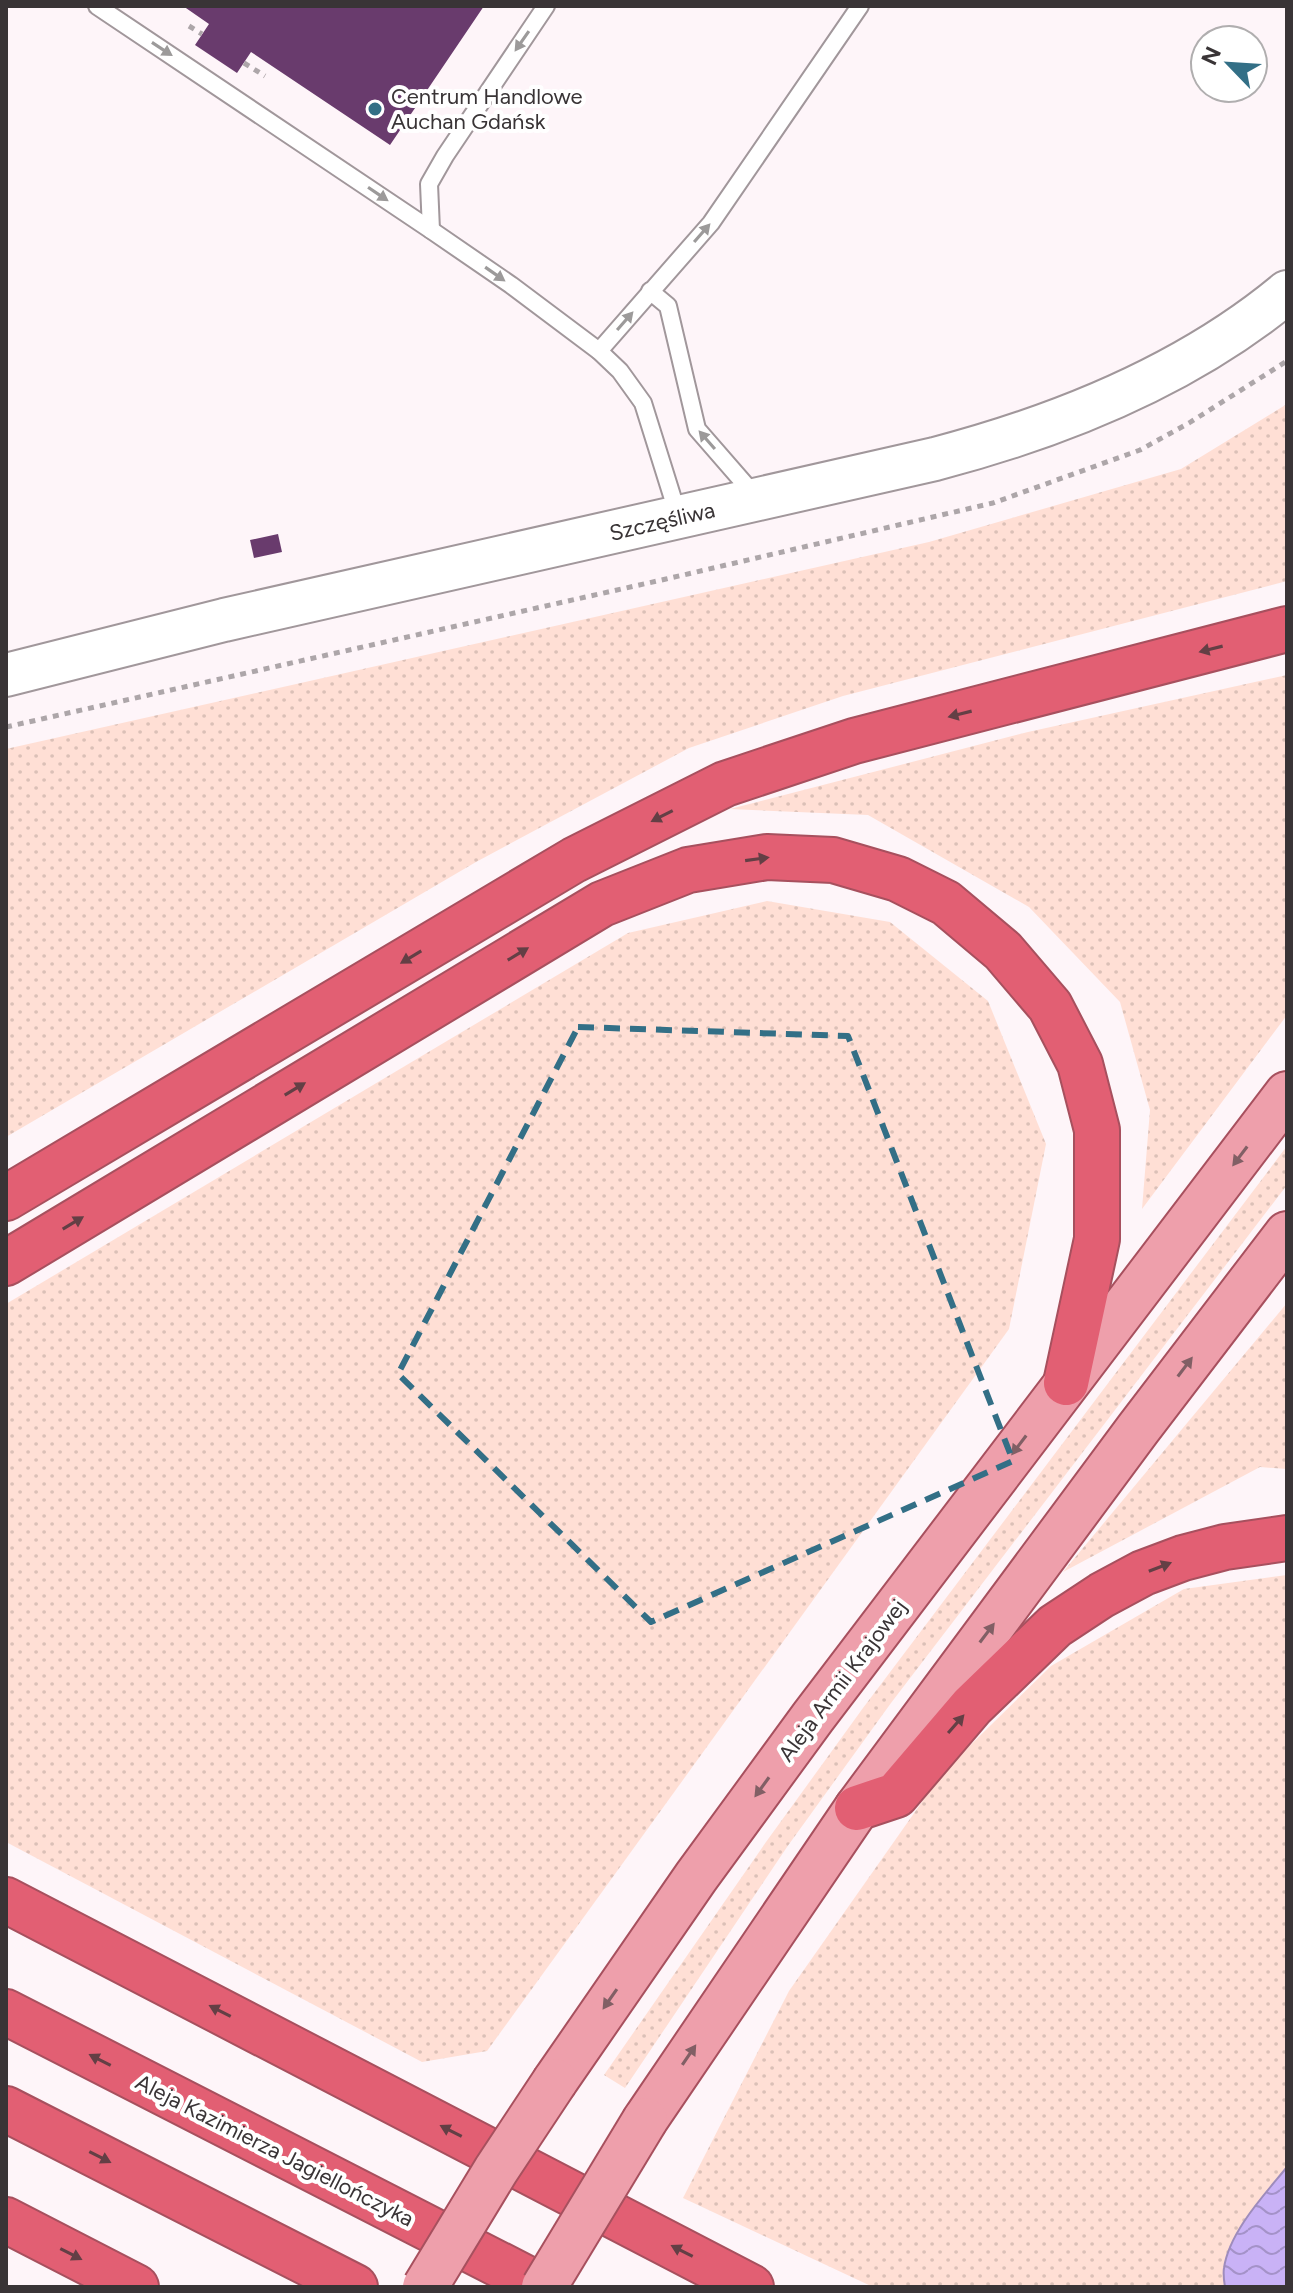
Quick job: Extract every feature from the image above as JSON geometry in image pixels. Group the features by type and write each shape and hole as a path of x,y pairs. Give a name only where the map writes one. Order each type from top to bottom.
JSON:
{"highway":[{"path":"6,1198 574,860 725,784 854,741 1287,629"},
{"path":"6,1263 602,904 688,870 767,857 833,860 898,879 946,903 1003,951 1050,1006 1080,1064 1097,1130 1097,1239 1066,1383"},
{"path":"857,1808 896,1795 972,1706 1055,1626 1102,1595 1143,1573 1183,1558 1225,1547 1287,1538"},
{"path":"6,1900 751,2287"},
{"name":"Aleja Kazimierza Jagiellończyka","path":"6,2012 544,2287"},
{"path":"6,2109 355,2287"},
{"path":"6,2220 136,2287"}],"main road":[{"name":"Aleja Armii Krajowej","path":"425,2287 496,2170 609,2000 705,1864 813,1717 1287,1094"},
{"path":"544,2287 645,2120 857,1808 1287,1234"}],"street":[{"name":"Szczęśliwa","path":"6,675 224,620 995,443 1156,379 1208,349 1262,313 1287,292"}],"lane":[{"path":"97,6 431,230 599,351 620,371 643,403 678,517"},
{"path":"431,230 429,184 546,6"},
{"path":"599,351 711,223 860,6"},
{"path":"650,291 668,306 697,429 758,499"}],"path":[{"path":"189,26 202,34"},
{"path":"244,63 265,76"},
{"path":"6,727 993,503 1140,450 1287,361"}],"highlighted area":[{"path":"578,1027 848,1036 1013,1461 651,1622 398,1374"}],"shaded area":[{"path":"1287,404 1287,581 843,696 689,748 476,862 6,1137 6,749 929,542 1181,469"},
{"path":"1287,675 1287,1015 1142,1209 1150,1110 1120,1002 1029,907 868,815 730,809 1028,732"},
{"path":"767,901 890,922 988,1001 1046,1144 1009,1329 487,2051 422,2062 6,1842 6,1304 628,933"},
{"path":"1287,1146 1287,1185 891,1703 787,1847 625,2088 604,2075 863,1708"},
{"path":"1287,1303 1287,1469 1260,1467 1063,1572"},
{"path":"1287,1575 1287,2287 873,2287 683,2198 789,1991 943,1772 1051,1666 1184,1589"}],"water":[{"path":"1287,2167 1287,2287 1225,2287 1227,2254 1240,2227"}],"building":[{"name":"Centrum Handlowe Auchan Gdańsk","path":"183,6 484,6 390,145 251,52 237,73 195,45 209,24"},
{"path":"278,534 282,552 254,558 250,540"}],"place":[{"name":"Centrum Handlowe Auchan Gdańsk","path":"375,109"}]}
